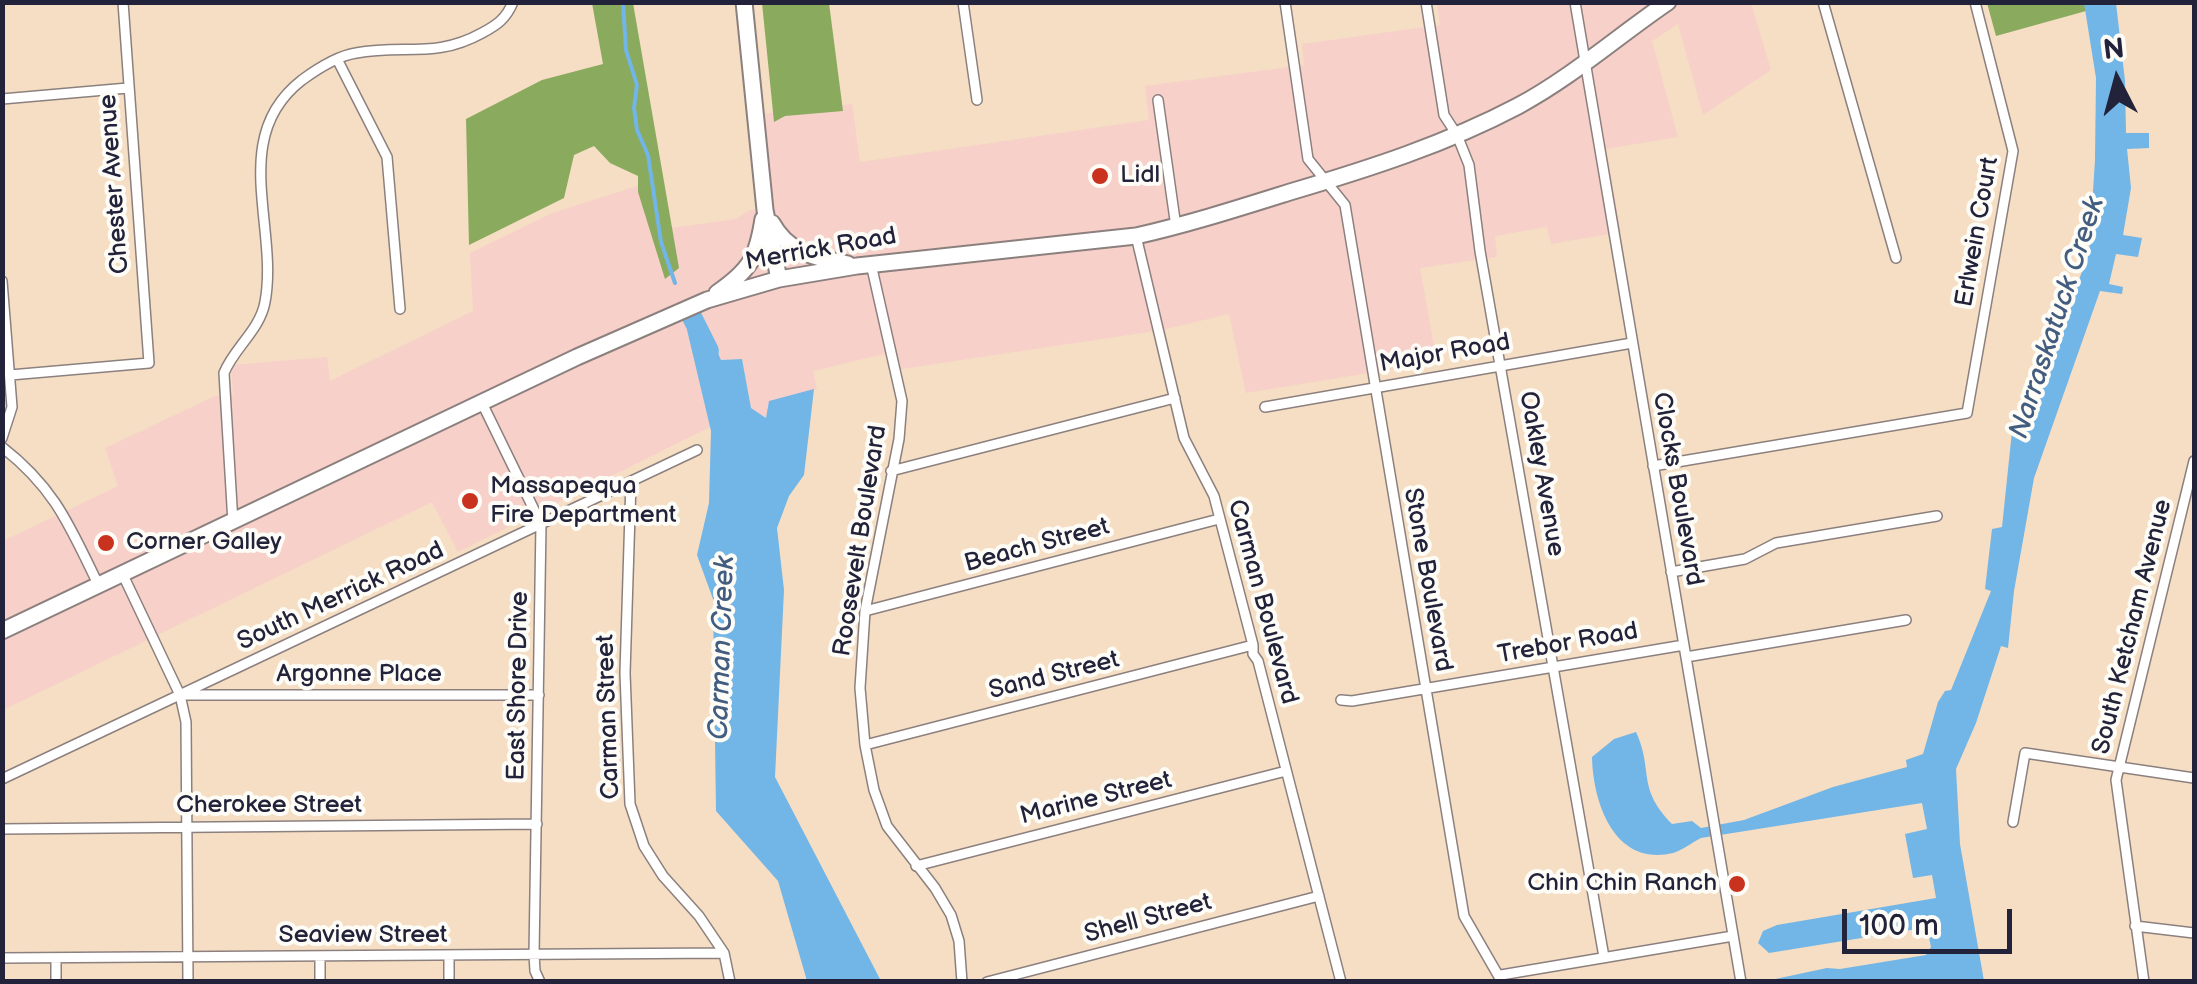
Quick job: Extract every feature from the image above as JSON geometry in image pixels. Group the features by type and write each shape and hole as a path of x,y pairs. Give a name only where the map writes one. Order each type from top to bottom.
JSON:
{"main road":[{"path":"744,2 765,210 779,279"},
{"name":"Merrick Road","path":"2,631 656,320 707,300 779,279 864,265 1136,236 1326,181 1457,136 1519,105 1585,64 1668,2"},
{"path":"765,210 790,248 812,257 864,265"},
{"path":"707,300 750,266 758,249 765,210"}],"street":[{"name":"Chester Avenue","path":"10,375 149,362 123,2"},
{"path":"233,523 224,374 230,358 256,326 265,304 260,170 271,111 301,81 338,59 356,53 442,50 502,22 513,2"},
{"path":"963,2 977,100"},
{"name":"Stone Boulevard","path":"1285,2 1308,159 1344,204 1464,916 1502,978"},
{"name":"Oakley Avenue","path":"1426,2 1444,114 1469,165 1480,251 1604,957"},
{"name":"Clocks Boulevard","path":"1575,2 1741,982"},
{"path":"1823,2 1896,258"},
{"name":"Erlwein Court","path":"1654,466 1967,413 2014,151 1975,2"},
{"path":"338,59 387,157 400,310"},
{"path":"2,99 128,88"},
{"path":"1158,100 1176,227"},
{"name":"Carman Boulevard","path":"1136,236 1184,438 1214,496 1341,982"},
{"name":"Roosevelt Boulevard","path":"864,265 902,401 899,439 866,611 860,688 864,745 874,790 888,826 951,915 960,942 962,982"},
{"path":"2,281 12,406 2,438"},
{"name":"Major Road","path":"1265,407 1632,343"},
{"path":"891,471 1175,398"},
{"name":"East Shore Drive","path":"482,403 541,524 534,954 540,982"},
{"path":"2,447 32,470 52,494 99,586"},
{"name":"South Merrick Road","path":"2,780 697,450"},
{"name":"South Ketcham Avenue","path":"2144,982 2116,791 2194,461"},
{"name":"Carman Street","path":"631,481 624,673 630,804 652,860 700,916 724,952 730,982"},
{"path":"1671,572 1745,559 1776,543 1937,516"},
{"name":"Beach Street","path":"866,611 1220,520"},
{"path":"2180,521 2194,524"},
{"path":"123,575 180,695 186,722 188,982"},
{"path":"1686,657 1906,620"},
{"name":"Sand Street","path":"864,745 1253,645"},
{"name":"Trebor Road","path":"1342,700 1684,645"},
{"name":"Argonne Place","path":"180,695 538,695"},
{"path":"2013,822 2025,752 2194,778"},
{"name":"Marine Street","path":"916,866 1286,770"},
{"name":"Cherokee Street","path":"2,828 536,824"},
{"name":"Shell Street","path":"988,982 1318,896"},
{"path":"2135,926 2194,933"},
{"path":"1502,978 1734,936"},
{"name":"Seaview Street","path":"2,958 724,952"},
{"path":"449,955 449,982"},
{"path":"320,956 320,982"},
{"path":"56,958 56,982"}],"shaded area":[{"path":"1437,3 1751,3 1771,70 1703,115 1678,24 1652,41 1678,137 1606,149 1621,232 1551,244 1547,227 1495,236 1497,257 1420,268 1437,362 1246,393 1229,314 1162,330 901,369 897,351 813,371 817,389 769,401 767,418 751,409 742,359 721,360 704,325 687,331 710,427 458,552 432,502 3,710 3,541 118,486 105,448 215,396 233,395 231,365 327,357 330,381 473,311 470,253 552,213 656,180 663,229 736,219 750,210 774,207 762,114 852,104 860,162 1149,120 1145,86 1304,65 1302,44 1440,25"}],"green space":[{"path":"592,3 633,3 679,268 665,279 638,192 638,176 610,163 594,146 574,155 564,198 469,245 466,119 542,80 603,64"},
{"path":"762,3 829,3 843,111 785,116 774,122"},
{"path":"1987,3 2084,3 2086,11 1996,36"}],"water":[{"path":"2084,3 2116,3 2126,133 2149,133 2149,148 2127,149 2131,188 2123,235 2142,238 2138,257 2116,254 2109,284 2123,287 2122,294 2100,291 2034,478 2008,648 2001,646 1956,769 1960,844 1984,981 1766,981 1827,968 1926,955 1931,947 1928,932 1923,928 1769,953 1758,943 1763,931 1777,925 1936,898 1932,875 1913,878 1905,834 1927,829 1922,803 1701,838 1673,853 1653,855 1622,841 1611,827 1597,793 1592,757 1614,739 1636,732 1650,789 1661,811 1672,824 1692,821 1701,828 1744,820 1833,787 1907,767 1906,760 1923,754 1938,702 1945,691 1951,690 1991,591 1985,589 1992,529 2002,527 2013,422 2024,420 2089,254 2096,78"},
{"path":"705,324 721,360 742,359 751,408 766,418 769,401 814,389 804,475 789,496 777,528 784,590 775,777 881,981 807,981 778,881 716,811 713,599 697,555 709,503 711,431 687,330"}],"waterway":[{"name":"Carman Creek","path":"623,2 626,50 637,85 637,130 648,155 661,242 675,283"},
{"name":"Carman Creek","path":"692,317 709,351"}],"place":[{"name":"Lidl","path":"1100,176"},
{"name":"Massapequa Fire Department","path":"470,501"},
{"name":"Corner Galley","path":"106,543"},
{"name":"Chin Chin Ranch","path":"1737,884"}],"water label":[{"name":"Narraskatuck Creek","path":"2058,318"}]}
